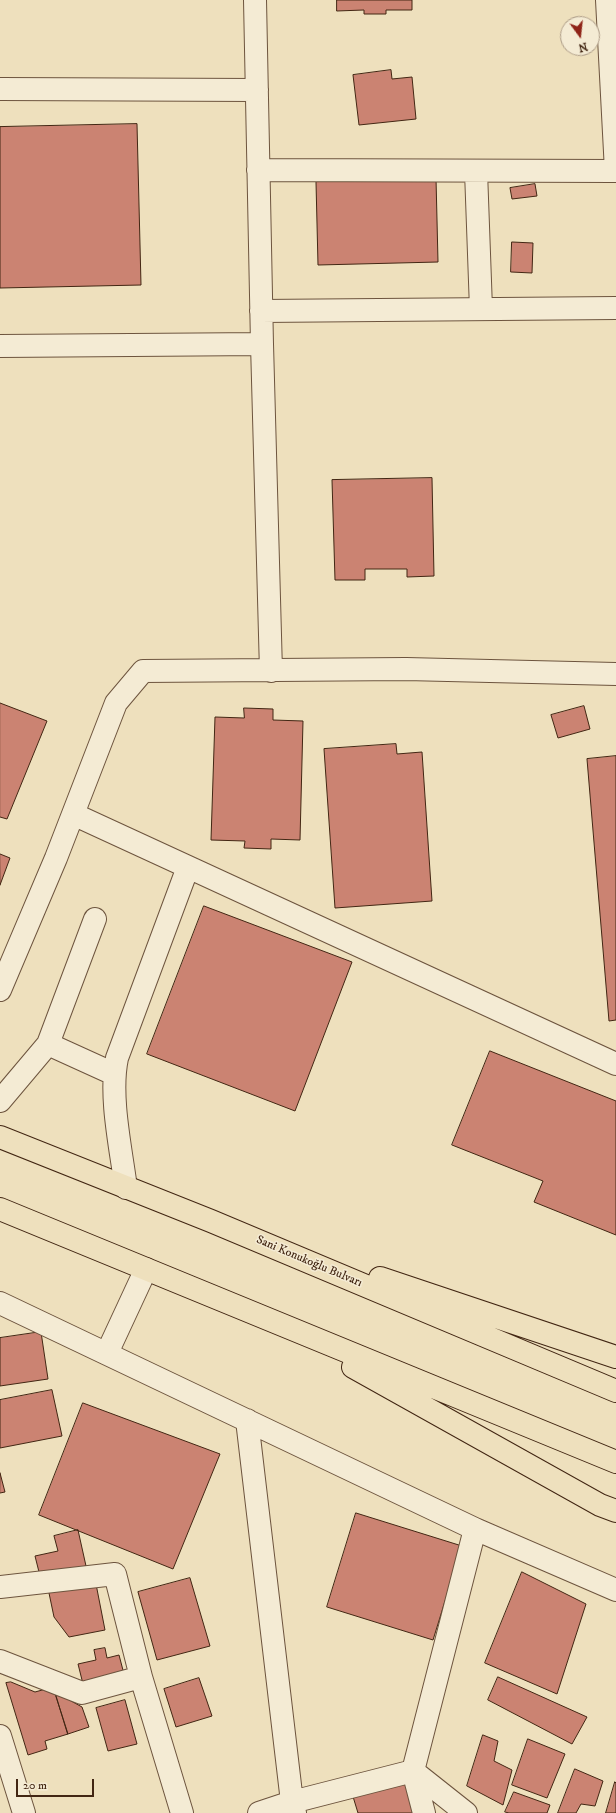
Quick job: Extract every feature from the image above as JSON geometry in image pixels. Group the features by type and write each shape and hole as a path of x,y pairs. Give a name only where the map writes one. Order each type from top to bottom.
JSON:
{"highway":[{"name":"Sani Konukoğlu Bulvarı","path":"0,1137 211,1222 616,1391"},
{"path":"0,1209 616,1462"},
{"path":"211,1222 616,1357"},
{"path":"265,1318 600,1505 616,1511"}],"street":[{"path":"256,0 261,311 271,670"},
{"path":"258,170 616,170 607,0"},
{"path":"0,89 257,90"},
{"path":"476,171 481,309"},
{"path":"261,311 616,308"},
{"path":"0,346 262,344"},
{"path":"0,990 73,814 116,703 143,671 406,669 616,674"},
{"path":"73,814 616,1064"},
{"path":"126,1188 114,1074 117,1058 188,867"},
{"path":"0,1101 48,1044 95,919"},
{"path":"48,1044 114,1074"},
{"path":"107,1353 146,1269"},
{"path":"0,1303 475,1529 616,1590"},
{"path":"247,1420 293,1807"},
{"path":"424,1813 413,1771 475,1529"},
{"path":"0,1588 115,1574 141,1677 182,1813"},
{"path":"0,1661 82,1693 141,1677"},
{"path":"2,1746 24,1813"},
{"path":"259,1813 293,1807 413,1771"},
{"path":"413,1771 466,1813"}],"building":[{"path":"337,0 412,0 412,10 386,10 386,14 364,14 364,10 337,11"},
{"path":"391,70 392,79 412,77 416,119 359,125 353,75"},
{"path":"137,124 141,285 0,288 0,127"},
{"path":"436,178 438,262 318,265 316,182"},
{"path":"535,184 537,196 512,199 510,188"},
{"path":"512,242 533,243 532,273 511,272"},
{"path":"432,478 434,576 407,577 407,569 365,569 365,580 335,580 332,480"},
{"path":"0,703 47,721 7,819 0,817"},
{"path":"584,706 590,729 558,738 551,715"},
{"path":"244,708 273,709 273,720 303,721 300,840 271,839 271,849 244,848 245,841 211,840 215,717 244,718"},
{"path":"396,744 397,754 422,752 432,901 335,908 324,749"},
{"path":"616,756 616,1020 609,1021 587,759"},
{"path":"0,854 10,858 0,885"},
{"path":"204,906 352,962 295,1111 147,1054"},
{"path":"490,1051 616,1101 616,1235 534,1202 543,1181 452,1145"},
{"path":"41,1332 48,1379 0,1386 0,1338"},
{"path":"52,1390 62,1436 0,1448 0,1400"},
{"path":"83,1403 220,1454 173,1569 39,1515"},
{"path":"0,1473 5,1492 0,1493"},
{"path":"356,1513 462,1546 433,1640 327,1607"},
{"path":"78,1530 86,1566 40,1576 35,1556 58,1551 54,1536"},
{"path":"522,1572 586,1604 557,1694 485,1663"},
{"path":"190,1578 210,1646 157,1660 138,1592"},
{"path":"96,1584 105,1630 69,1637 54,1617 49,1593"},
{"path":"105,1648 107,1658 119,1655 124,1674 83,1684 78,1664 96,1660 94,1650"},
{"path":"498,1677 587,1717 572,1744 488,1700"},
{"path":"199,1678 212,1716 176,1727 164,1689"},
{"path":"11,1682 35,1692 53,1687 68,1734 45,1741 47,1749 28,1755 6,1683"},
{"path":"55,1692 82,1707 89,1727 68,1734"},
{"path":"125,1700 137,1744 108,1751 96,1708"},
{"path":"483,1735 498,1741 494,1761 512,1770 503,1805 467,1786"},
{"path":"528,1739 565,1754 547,1798 512,1785"},
{"path":"575,1769 603,1781 595,1806 581,1804 576,1813 558,1813"},
{"path":"406,1774 418,1813 358,1813 351,1790"},
{"path":"615,1782 616,1813 606,1813"},
{"path":"514,1792 550,1805 547,1813 505,1812"}]}
